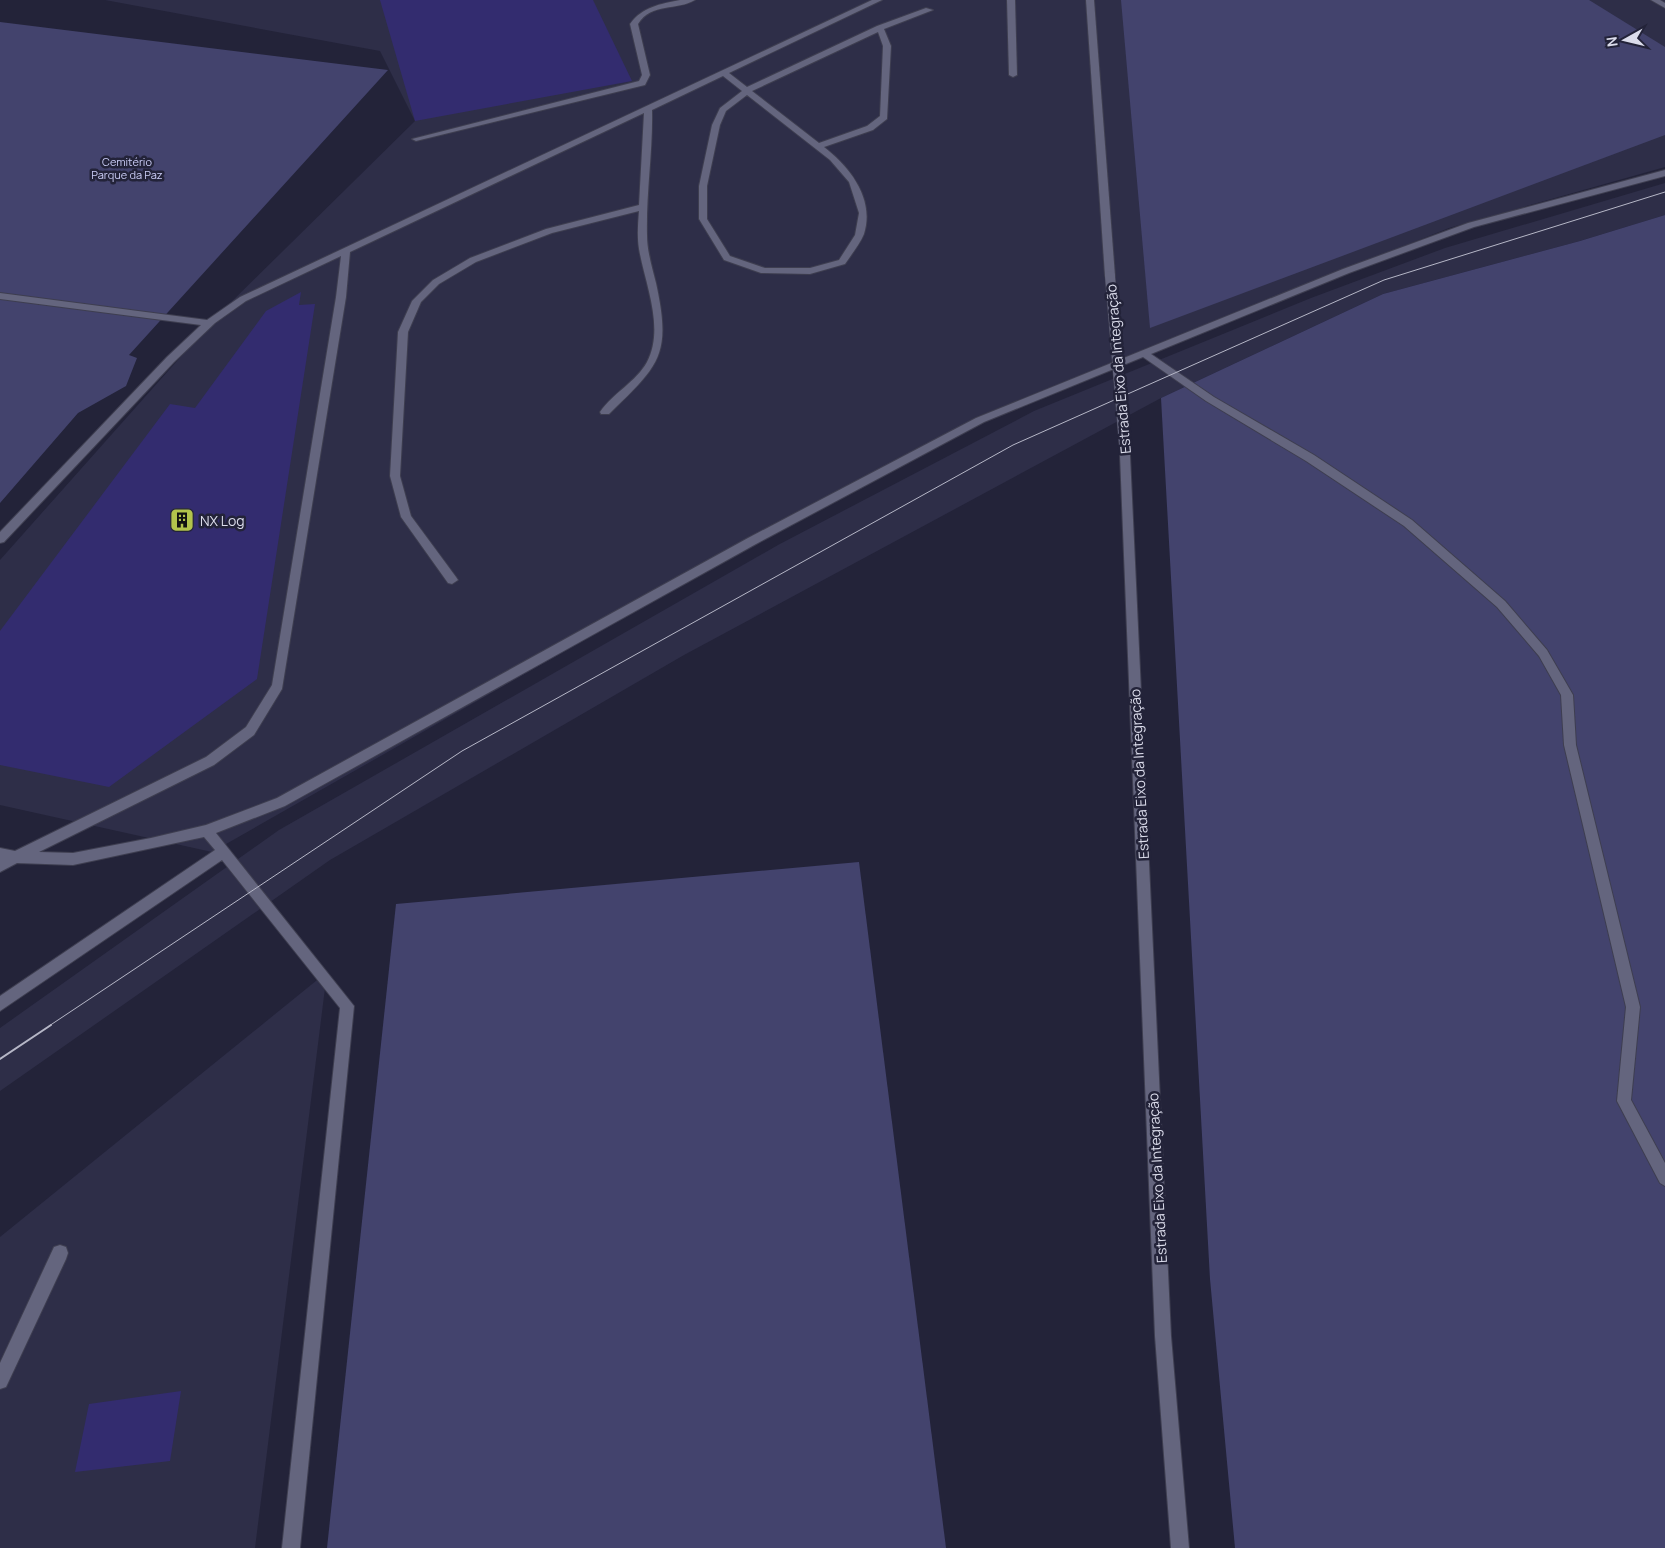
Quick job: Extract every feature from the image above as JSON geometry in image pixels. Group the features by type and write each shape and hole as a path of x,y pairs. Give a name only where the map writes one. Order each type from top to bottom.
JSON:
{"main road":[{"path":"416,139 642,83 646,75 634,24 637,17 648,10 691,0"},
{"path":"0,539 208,322 243,300 878,0"},
{"path":"1011,0 1013,75"},
{"name":"Estrada Eixo da Integração","path":"1090,0 1125,455 1163,1326 1180,1548"},
{"path":"1655,0 1665,6"},
{"path":"724,73 746,91 818,146 839,164 853,182 863,213 859,235 842,262 810,271 764,271 727,258 703,219 703,186 716,126 723,110 746,91 880,28 928,10"},
{"path":"818,146 870,128 884,116 887,46 880,28"},
{"path":"605,412 652,361 658,341 656,315 644,257 642,236 648,110"},
{"path":"0,854 16,857 73,859 151,844 208,830 281,802 752,541 980,420 1346,270 1471,225 1665,173"},
{"path":"452,580 406,517 395,476 403,332 417,301 436,282 473,260 549,231 643,207"},
{"path":"0,866 210,760 250,731 278,686 339,307 346,251"},
{"path":"0,296 208,322"},
{"path":"1143,353 1210,399 1310,458 1408,523 1501,604 1543,653 1567,696 1570,745 1633,1008 1624,1101 1665,1178"},
{"path":"208,830 347,1006 291,1548"},
{"path":"0,1004 224,851"},
{"path":"0,1381 60,1253"}],"shaded area":[{"path":"105,0 1665,0 1665,167 1449,228 976,417 212,852 0,805 0,560 217,316 415,121 380,51"},
{"path":"1665,183 1665,215 1580,241 1383,294 1161,398 684,655 330,860 0,1091 0,1028 279,830 778,545 1034,411 1311,298 1445,248"},
{"path":"327,972 255,1548 0,1548 0,1237"}],"green space":[{"path":"1121,0 1589,0 1665,47 1665,135 1150,328"},
{"name":"Cemitério Parque da Paz","path":"0,22 388,70 129,355 137,358 126,386 78,413 0,503"},
{"path":"1665,215 1665,1548 1235,1548 1210,1279 1161,398 1383,294 1580,241"},
{"path":"859,862 946,1548 327,1548 396,904"}],"building":[{"path":"380,0 593,0 632,81 415,121"},
{"name":"NX Log","path":"301,292 299,305 315,304 257,679 109,787 0,765 0,631 170,404 195,408 266,311"},
{"path":"181,1391 170,1461 75,1472 89,1404"}],"tram line":[{"path":"49,1026 462,751 1013,445 1384,280 1665,192"},
{"path":"0,1059 51,1025"}],"place":[{"name":"NX Log","path":"182,520"}]}
